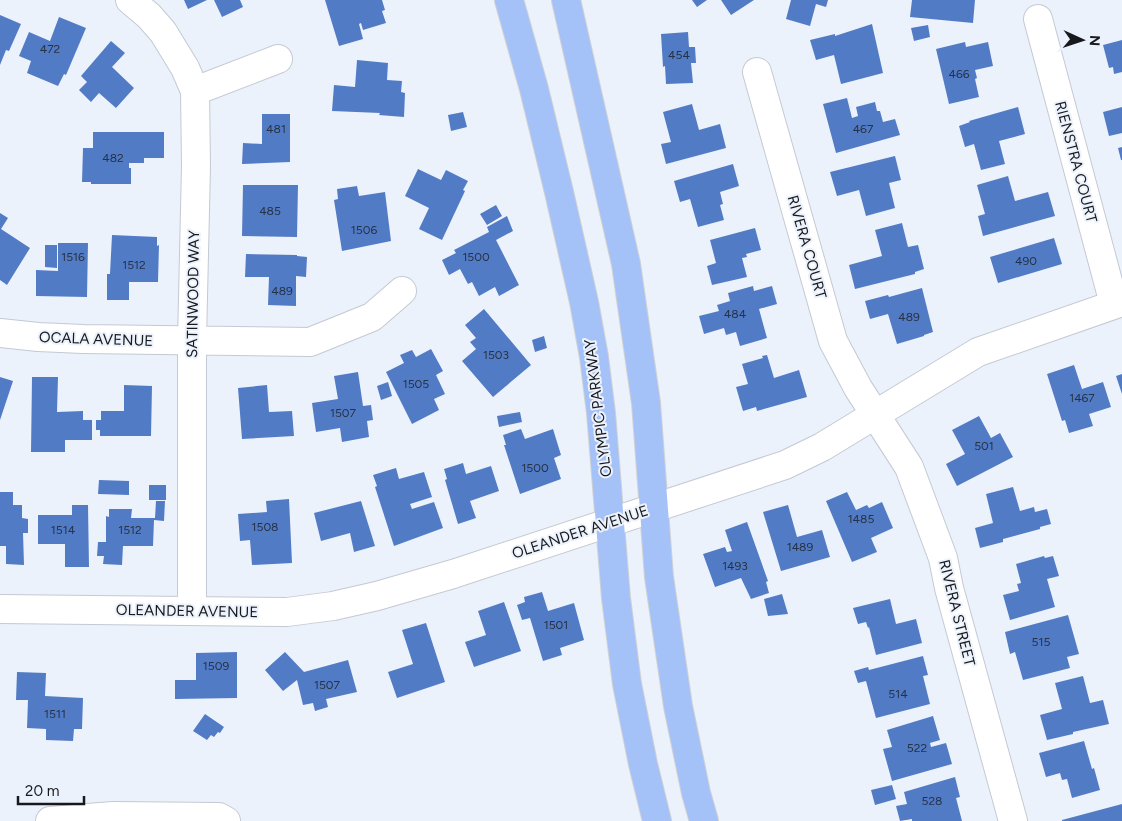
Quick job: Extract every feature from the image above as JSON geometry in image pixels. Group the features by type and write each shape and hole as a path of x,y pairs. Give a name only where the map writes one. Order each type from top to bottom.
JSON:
{"main road":[{"name":"OLYMPIC PARKWAY","path":"509,0 534,89 584,302 594,357 601,413 616,598 628,684 643,764 657,821"},
{"path":"566,0 626,264 646,404 659,577 678,706 696,793 704,821"}],"street":[{"name":"SATINWOOD WAY","path":"130,0 149,16 162,32 185,68 195,91 196,166 192,341 192,611"},
{"name":"RIENSTRA COURT","path":"1038,19 1118,303"},
{"path":"195,91 278,59"},
{"name":"RIVERA COURT","path":"757,72 833,341 858,388 876,414"},
{"name":"OCALA AVENUE","path":"0,332 38,337 310,342 372,317 402,291"},
{"name":"OLEANDER AVENUE","path":"0,609 287,612 333,606 377,596 452,574 785,465 822,447 978,352 1118,303"},
{"name":"RIVERA STREET","path":"876,414 909,467 943,558 949,588 1013,821"},
{"path":"50,821 113,816 219,817 226,821"}],"building":[{"path":"184,0 207,0 188,9"},
{"path":"214,0 240,0 243,7 222,17"},
{"path":"325,0 382,0 385,10 382,11 386,23 363,30 361,23 359,24 363,39 339,46"},
{"path":"692,0 707,0 697,7"},
{"path":"721,0 754,0 731,15"},
{"path":"791,0 828,0 826,7 816,4 810,26 786,19"},
{"path":"912,0 975,0 973,23 910,17"},
{"path":"0,15 21,24 9,51 6,50 0,65"},
{"path":"59,17 86,28 66,75 64,74 58,86 27,73 31,61 19,56 29,32 50,41"},
{"path":"872,24 883,73 841,84 834,55 816,60 810,40 835,34 835,36"},
{"path":"928,25 930,37 914,41 911,28"},
{"path":"688,32 689,47 695,47 696,63 691,63 693,83 666,84 661,34"},
{"path":"1122,40 1122,72 1114,74 1113,67 1109,68 1103,45"},
{"path":"111,41 125,53 112,67 134,88 116,108 99,93 91,102 79,90 87,82 81,76"},
{"path":"965,42 966,47 988,42 993,66 975,70 979,97 949,104 936,49"},
{"path":"357,60 388,63 387,80 402,81 401,92 405,93 404,117 379,115 380,113 332,111 334,85 355,87"},
{"path":"847,98 852,118 858,116 856,107 875,102 883,122 895,119 900,135 836,153 823,104"},
{"path":"692,104 699,130 720,124 726,148 666,164 661,144 671,142 663,112"},
{"path":"1018,107 1025,134 999,141 1005,164 981,170 974,144 965,147 959,126 969,121"},
{"path":"1122,107 1122,133 1109,136 1103,112"},
{"path":"463,112 467,127 451,131 448,115"},
{"path":"262,114 290,114 290,162 242,164 243,143 262,144"},
{"path":"93,132 164,132 164,158 144,158 144,163 129,163 129,168 131,168 131,184 91,184 91,182 82,182 83,148 93,148"},
{"path":"1122,147 1122,160 1121,160 1118,148"},
{"path":"895,156 901,180 889,183 895,208 866,216 859,190 837,196 830,172"},
{"path":"733,164 739,186 720,192 723,204 720,205 724,220 698,227 690,199 680,202 674,181"},
{"path":"418,169 441,180 446,170 468,181 442,240 419,229 429,208 405,196"},
{"path":"1008,176 1015,201 1048,192 1055,216 983,236 978,216 985,214 977,185"},
{"path":"243,185 298,185 297,237 242,236"},
{"path":"357,186 359,196 385,192 391,241 342,251 334,200 338,199 337,189"},
{"path":"496,205 502,216 487,225 480,214"},
{"path":"0,213 8,218 1,229 30,248 7,285 0,280"},
{"path":"507,216 513,231 496,240 519,285 499,296 495,287 479,296 472,282 468,284 460,269 449,275 442,260 456,253 454,250 489,232 487,227"},
{"path":"902,223 908,247 918,245 924,269 915,272 915,274 855,289 849,265 882,256 875,230"},
{"path":"755,228 761,250 746,254 747,257 742,258 747,277 712,285 707,266 716,263 710,240"},
{"path":"112,235 157,237 157,246 159,245 158,282 129,282 129,300 107,300 107,274 110,274"},
{"path":"1054,238 1062,264 998,283 990,257"},
{"path":"58,243 88,243 87,297 36,296 36,270 58,271"},
{"path":"45,245 57,245 57,268 45,267"},
{"path":"246,254 297,255 307,257 306,277 296,276 296,306 268,305 269,277 245,277"},
{"path":"753,286 754,291 772,286 777,304 759,309 767,338 740,346 736,332 726,335 724,328 704,334 699,316 719,311 717,305 730,301 728,293"},
{"path":"922,288 933,332 897,344 888,314 870,319 865,301"},
{"path":"484,309 531,365 493,397 462,361 476,349 470,342 476,338 465,325"},
{"path":"544,336 547,348 535,352 532,340"},
{"path":"431,349 443,371 436,375 445,394 434,399 439,410 412,424 386,372 404,363 400,355 412,350 416,357"},
{"path":"767,355 774,378 799,370 807,397 757,411 756,407 743,411 736,387 748,384 742,364"},
{"path":"1074,365 1082,389 1103,382 1111,407 1089,414 1093,426 1069,433 1065,420 1062,421 1047,374"},
{"path":"358,372 363,406 371,405 373,420 367,421 369,437 342,442 340,428 316,432 312,403 338,399 334,376"},
{"path":"1122,374 1122,394 1116,376"},
{"path":"0,377 13,381 0,420"},
{"path":"32,377 58,377 57,412 83,411 83,420 92,420 92,440 65,440 65,452 31,452"},
{"path":"388,382 392,396 381,400 377,386"},
{"path":"124,385 152,386 151,436 100,436 100,430 96,430 96,420 101,420 101,411 124,411"},
{"path":"267,385 269,412 292,411 294,436 242,439 238,388"},
{"path":"520,412 522,422 499,427 497,416"},
{"path":"979,416 991,438 1000,433 1013,457 957,486 946,464 965,454 952,430"},
{"path":"521,429 525,439 553,429 561,455 554,458 561,479 520,494 504,445 506,445 503,435"},
{"path":"463,463 466,474 491,466 499,491 470,501 476,518 458,524 445,480 447,479 444,469"},
{"path":"396,468 399,479 424,472 432,497 410,504 412,509 434,502 443,528 394,546 373,475"},
{"path":"99,480 129,481 129,495 98,494"},
{"path":"149,485 166,485 166,500 149,500"},
{"path":"1013,487 1020,511 1034,507 1035,512 1047,509 1051,524 1003,539 1003,542 980,548 975,528 993,523 986,494"},
{"path":"0,492 13,492 13,505 22,505 22,518 28,519 28,533 23,533 24,565 6,564 6,546 0,546"},
{"path":"847,492 856,510 867,505 869,508 882,502 893,528 871,538 877,552 852,562 826,501"},
{"path":"289,499 292,563 252,565 250,540 240,541 238,514 267,512 266,501"},
{"path":"156,501 165,501 164,521 154,520 153,546 123,546 122,565 103,564 104,556 97,556 98,542 106,542 106,516 109,517 109,509 132,509 131,518 155,518"},
{"path":"361,501 375,546 354,552 350,533 321,541 314,513"},
{"path":"72,505 88,505 89,567 65,567 65,544 38,544 38,515 72,515"},
{"path":"788,505 797,537 822,530 830,557 781,571 763,512"},
{"path":"747,522 768,581 766,582 769,593 751,599 741,578 715,587 703,554 725,547 727,552 732,551 725,530"},
{"path":"1044,556 1045,558 1053,556 1059,576 1047,579 1055,607 1010,620 1003,595 1019,591 1017,584 1021,583 1016,564"},
{"path":"542,592 548,611 574,603 584,640 560,648 562,655 543,661 530,618 522,620 517,605 525,602 524,597"},
{"path":"782,594 788,614 768,616 764,599"},
{"path":"890,599 896,624 916,619 922,643 876,655 869,627 866,622 858,624 853,608"},
{"path":"504,602 521,651 474,667 465,642 486,635 478,611"},
{"path":"1068,615 1079,654 1067,657 1070,668 1023,680 1015,652 1010,654 1005,632"},
{"path":"426,623 445,682 397,698 388,672 413,664 402,630"},
{"path":"237,652 237,698 175,699 175,680 196,680 196,653"},
{"path":"285,652 304,672 348,660 357,692 326,699 328,707 315,711 313,703 303,705 297,680 283,691 265,670"},
{"path":"923,656 928,675 923,676 930,704 876,718 866,681 858,683 854,671 868,667 869,670"},
{"path":"17,672 46,673 45,696 83,698 82,729 74,729 73,741 46,740 46,729 27,728 28,700 16,700"},
{"path":"1083,676 1090,703 1103,700 1109,724 1047,740 1040,715 1062,709 1055,683"},
{"path":"205,714 224,727 220,733 218,732 214,737 211,735 207,740 193,731"},
{"path":"933,716 940,740 930,743 931,747 946,743 952,764 892,781 883,749 892,747 887,730"},
{"path":"1084,741 1100,790 1072,798 1067,779 1062,780 1060,773 1046,777 1039,753"},
{"path":"955,777 960,797 956,798 962,821 912,821 912,819 900,821 896,806 907,804 904,792"},
{"path":"892,785 896,799 875,805 871,790"},
{"path":"1122,804 1122,821 1062,821 1062,820"}]}
